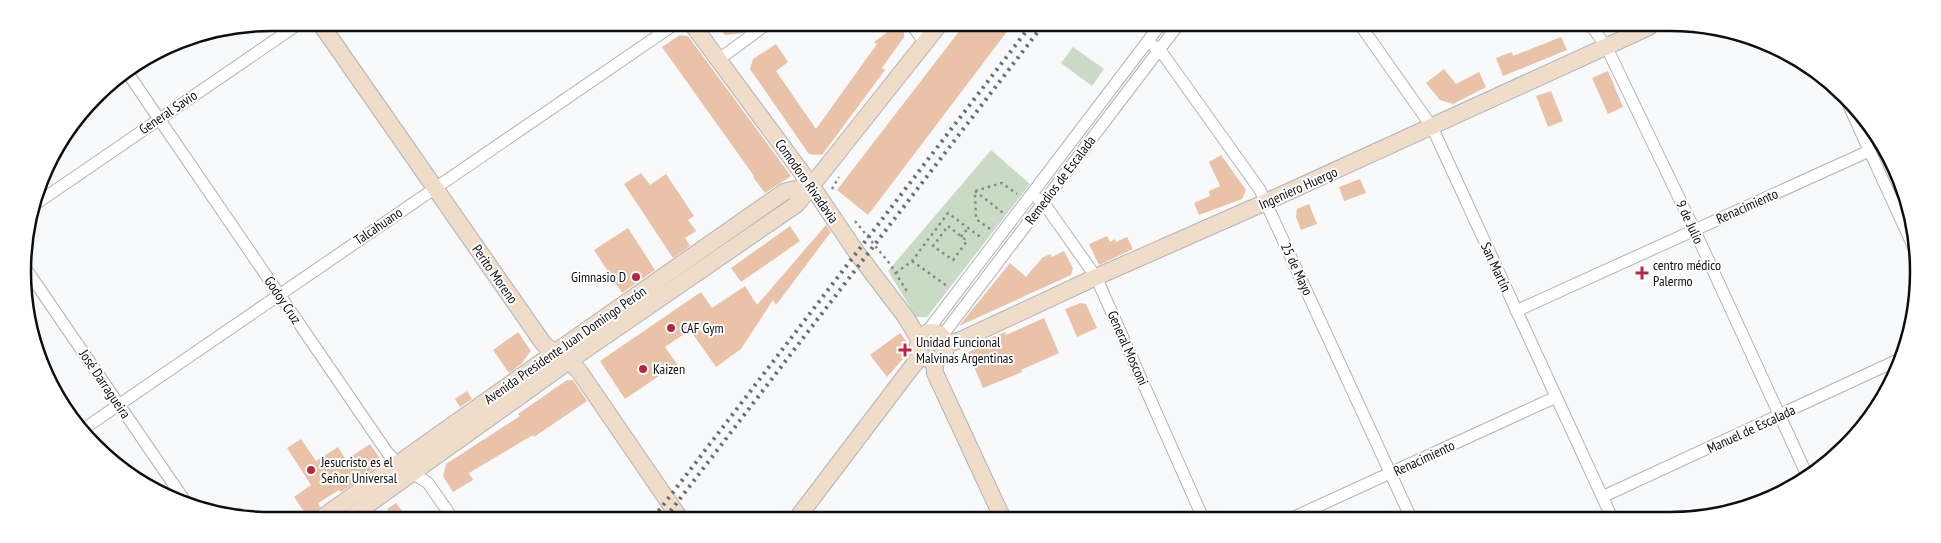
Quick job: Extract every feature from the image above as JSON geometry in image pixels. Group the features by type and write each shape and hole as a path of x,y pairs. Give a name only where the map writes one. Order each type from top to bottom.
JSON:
{"street":[{"name":"General Savio","path":"42,199 288,31"},
{"name":"Perito Moreno","path":"326,31 543,343 554,353 569,361 579,371 676,512"},
{"name":"Talcahuano","path":"88,426 279,293 665,31"},
{"name":"Comodoro Rivadavia","path":"697,31 811,185 857,252 906,316 925,347 935,373 1000,512"},
{"path":"718,60 757,31"},
{"path":"916,31 925,43"},
{"name":"Avenida Presidente Juan Domingo Perón","path":"358,512 569,361 797,204 934,31"},
{"name":"Remedios de Escalada","path":"802,512 925,347 1030,194 1155,31"},
{"name":"Remedios de Escalada","path":"944,340 1043,202 1174,31"},
{"name":"San Martín","path":"1365,31 1432,127 1609,512"},
{"name":"9 de Julio","path":"1595,31 1606,46 1694,230 1805,470"},
{"name":"Ingeniero Huergo","path":"944,340 962,340 1096,276 1266,202 1640,31"},
{"name":"25 de Mayo","path":"1147,42 1160,50 1260,190 1407,512"},
{"name":"Godoy Cruz","path":"131,77 387,452 398,464 414,472 428,483 448,512"},
{"path":"1855,118 1906,231"},
{"name":"Renacimiento","path":"1516,311 1869,151"},
{"name":"Avenida Presidente Juan Domingo Perón","path":"330,512 784,192 811,185"},
{"name":"General Mosconi","path":"1030,194 1043,202 1096,276 1199,512"},
{"name":"José Darragueira","path":"31,277 178,492"},
{"path":"934,332 944,340 944,352 925,347 934,332"},
{"name":"Manuel de Escalada","path":"1602,497 1890,365"},
{"name":"Renacimiento","path":"1305,512 1556,397"}],"path":[{"path":"831,192 832,187 843,172"},
{"path":"975,191 1002,183 1017,194 1012,200"},
{"path":"975,191 1003,213"},
{"path":"975,191 976,219 990,229"},
{"path":"999,218 1008,206"},
{"path":"896,274 912,261 948,213 983,239 995,224"},
{"path":"852,217 890,264 908,294"},
{"path":"948,226 961,237 967,241 953,260 933,246 948,226"},
{"path":"961,237 968,228"},
{"path":"912,261 947,286"}],"green space":[{"path":"1073,47 1104,69 1092,86 1061,63"},
{"path":"991,150 1030,184 927,317 916,317 888,271"}],"building":[{"path":"722,31 745,31 743,33 725,35"},
{"path":"889,31 904,31 904,37 882,68 885,70 822,155 809,154 750,69 753,59 776,44 788,62 776,71 816,129 877,44 874,42"},
{"path":"959,31 1007,31 868,215 837,190"},
{"path":"680,35 688,36 791,176 765,193 662,47"},
{"path":"1561,37 1567,50 1503,76 1496,58 1512,52 1513,56"},
{"path":"1444,69 1456,84 1479,72 1486,87 1453,104 1440,100 1426,83"},
{"path":"1608,71 1623,107 1608,114 1592,78"},
{"path":"1551,91 1563,121 1548,127 1536,96"},
{"path":"1221,155 1246,190 1242,199 1199,215 1194,203 1210,196 1209,191 1220,186 1209,162"},
{"path":"641,173 650,185 666,174 694,216 688,220 696,231 685,238 690,246 673,258 624,184"},
{"path":"1360,179 1366,193 1344,201 1339,187"},
{"path":"1309,204 1317,224 1301,230 1296,217 1297,209"},
{"path":"826,225 831,232 776,305 773,300 741,349 716,367 690,330 665,347 677,364 625,399 600,361 701,292 712,308 745,286 757,305"},
{"path":"790,226 800,241 741,282 731,268"},
{"path":"628,228 655,270 622,293 594,250"},
{"path":"1107,236 1110,242 1115,239 1116,242 1127,237 1133,249 1099,265 1089,244"},
{"path":"1064,251 1073,268 1071,275 959,326 1010,263 1026,277 1042,258 1050,254 1052,257"},
{"path":"1081,303 1086,304 1097,328 1077,337 1065,309"},
{"path":"1044,318 1059,353 1021,370 1022,372 983,388 968,352 990,343 988,339 1005,332 1006,335"},
{"path":"518,332 531,351 521,364 509,373 493,350"},
{"path":"900,333 907,342 909,352 887,377 870,355"},
{"path":"567,380 573,380 587,401 534,437 533,435 469,473 473,480 453,492 443,476 446,464 520,416 518,414"},
{"path":"467,391 472,399 460,407 455,399"},
{"path":"301,439 316,461 338,447 346,460 370,444 381,460 381,464 341,492 339,490 318,503 320,507 316,512 304,512 294,497 311,485 287,448"},
{"path":"396,503 403,512 389,512 387,509"}],"railway":[{"path":"658,512 1026,31"},
{"path":"670,512 1038,31"}],"place":[{"name":"centro médico Palermo","path":"1642,273"},
{"name":"Gimnasio D","path":"636,277"},
{"name":"CAF Gym","path":"671,328"},
{"name":"Unidad Funcional Malvinas Argentinas","path":"905,350"},
{"name":"Kaizen","path":"643,369"},
{"name":"Jesucristo es el Señor Universal","path":"311,470"}]}
